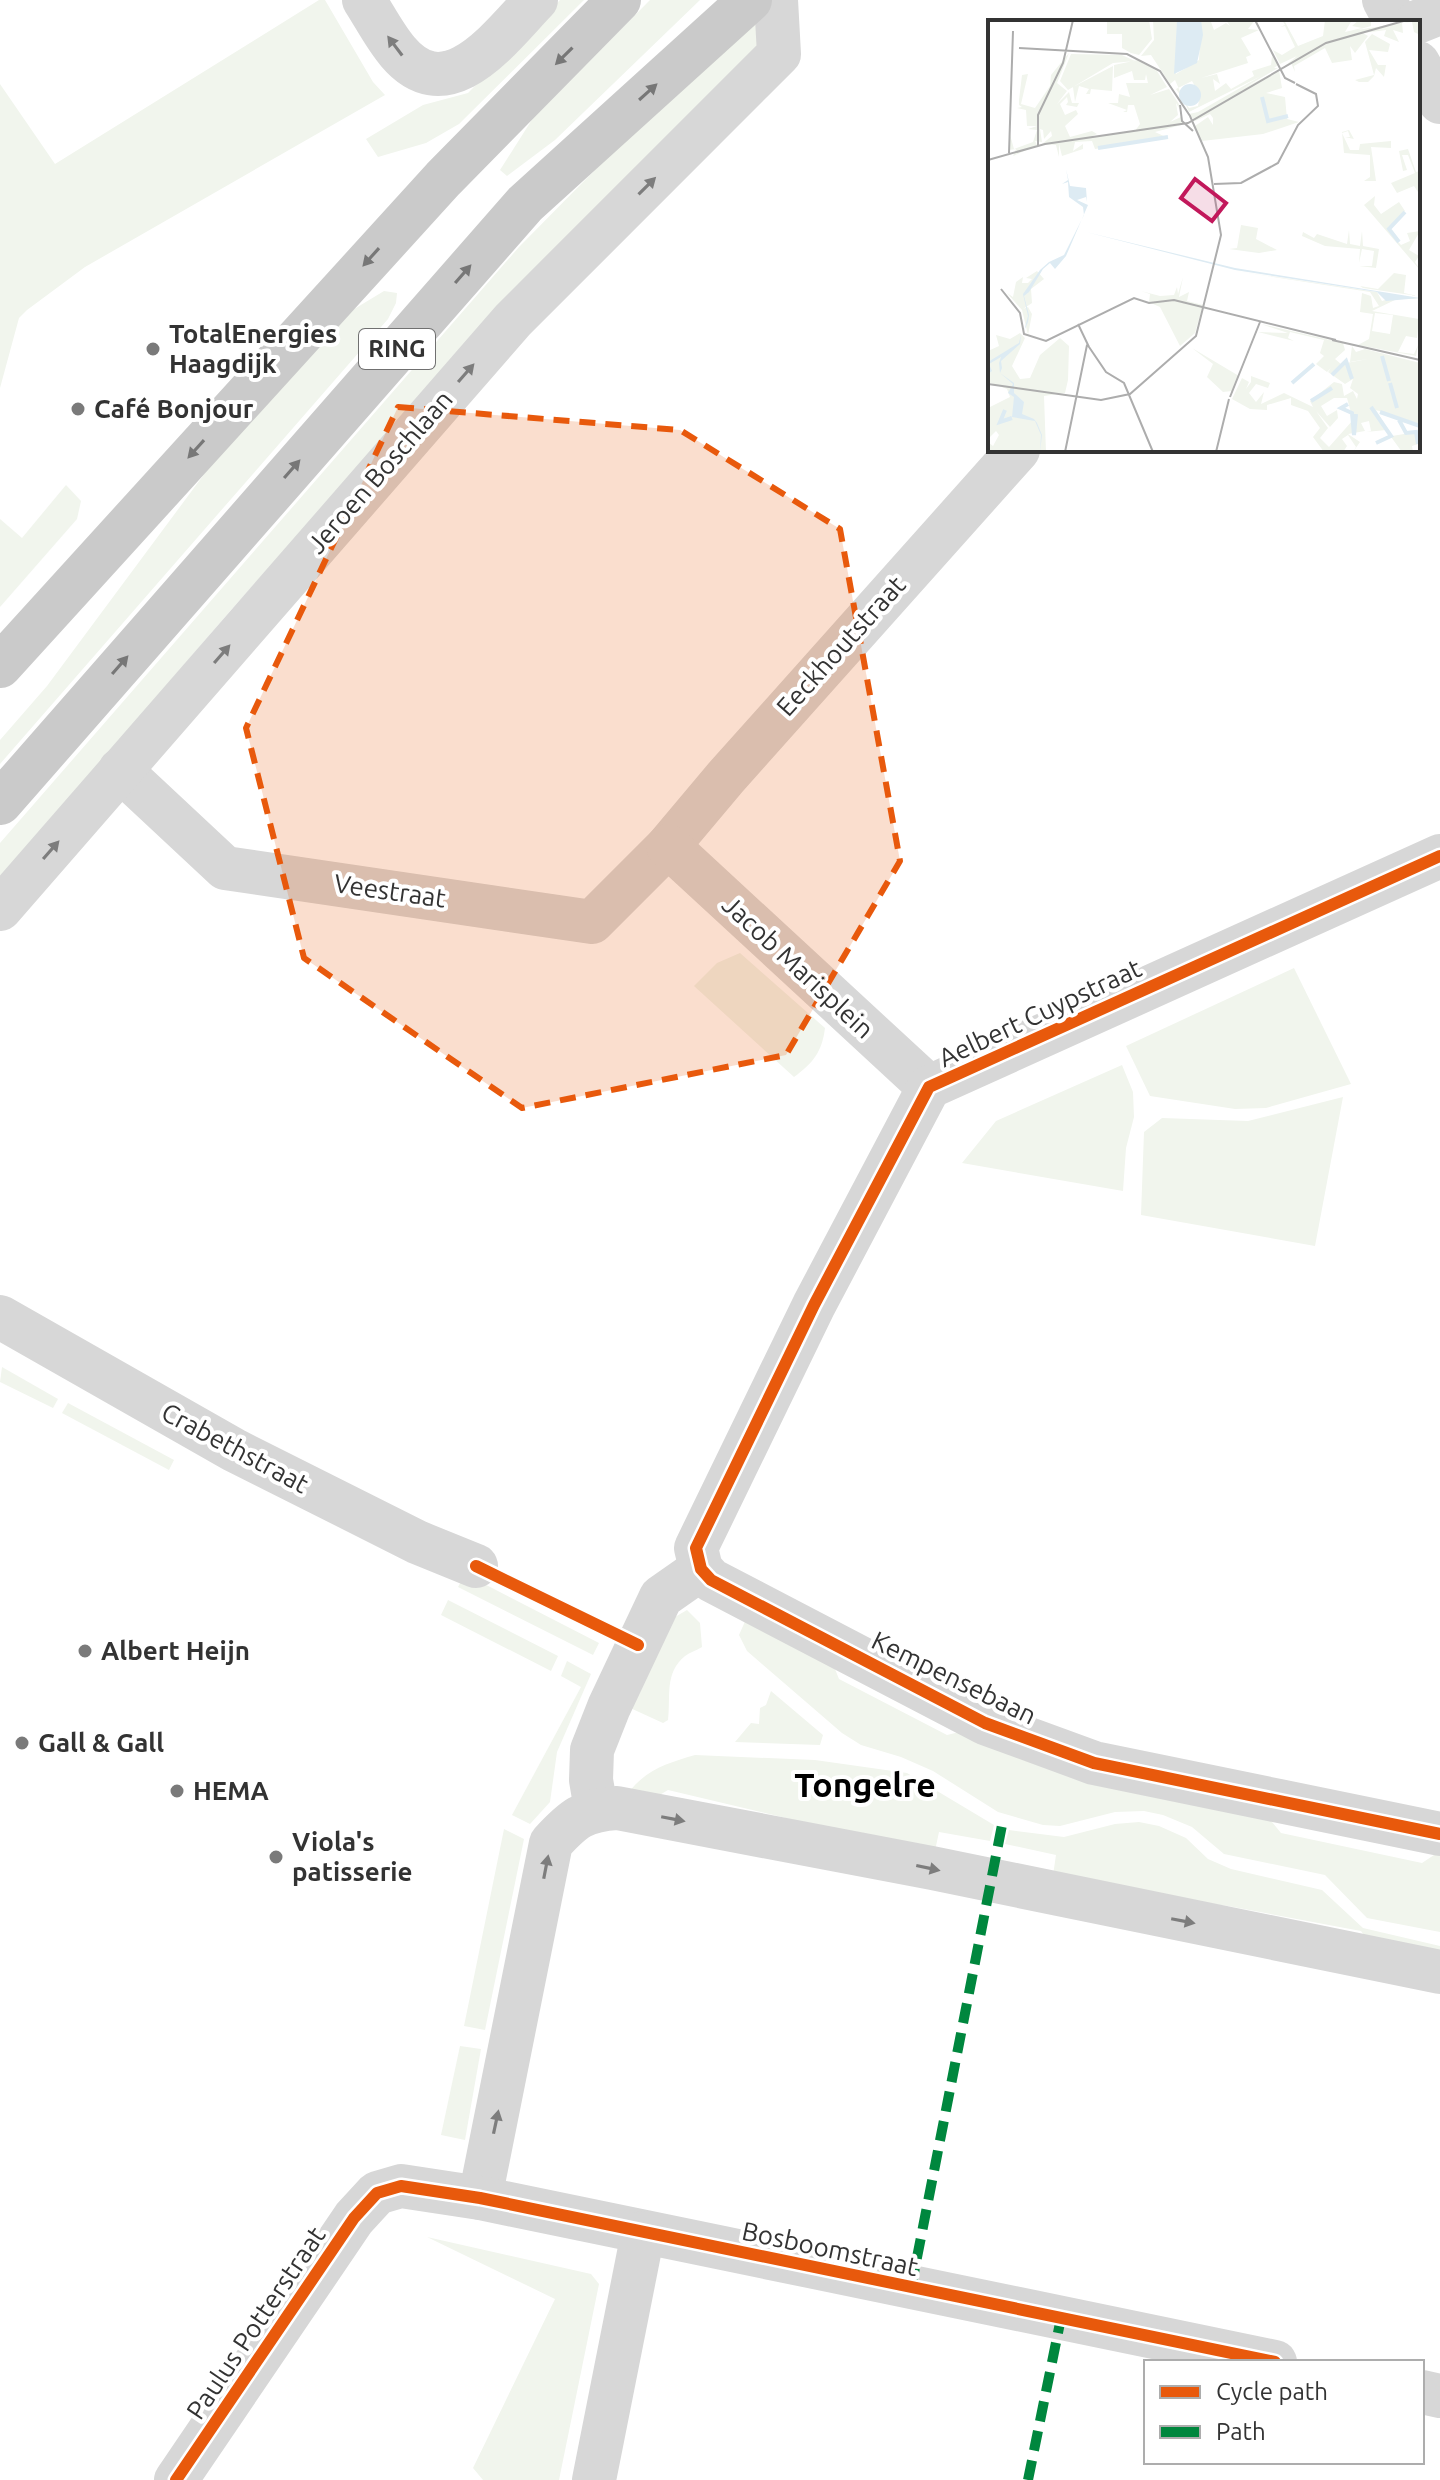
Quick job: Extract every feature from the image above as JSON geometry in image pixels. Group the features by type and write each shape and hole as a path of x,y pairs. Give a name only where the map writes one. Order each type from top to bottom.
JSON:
{"main road":[{"path":"0,666 443,179 619,0"},
{"name":"RING","path":"0,803 525,204 750,0"}],"street":[{"path":"364,0 397,52 414,68 440,75 463,70 536,0"},
{"name":"Jeroen Boschlaan","path":"0,909 513,320 779,54 776,0"},
{"path":"1384,0 1395,20"},
{"path":"1420,21 1440,13"},
{"path":"1420,67 1440,102"},
{"name":"Eeckhoutstraat","path":"668,846 789,705 1016,452"},
{"name":"Veestraat","path":"120,770 225,868 592,922 668,846"},
{"name":"Jacob Marisplein","path":"668,846 929,1087"},
{"name":"Aelbert Cuypstraat","path":"701,1569 696,1548 814,1305 929,1087 1433,860"},
{"name":"Crabethstraat","path":"0,1317 234,1450 417,1542 476,1566"},
{"path":"596,1809 591,1780 592,1750 609,1707 661,1597 701,1569"},
{"name":"Kempensebaan","path":"701,1569 711,1580 985,1723 1094,1763 1440,1834"},
{"path":"480,2198 551,1843 573,1819 596,1809 617,1808 932,1868 1440,1972"},
{"name":"Bosboomstraat","path":"377,2193 401,2186 480,2198 1265,2360"},
{"name":"Paulus Potterstraat","path":"176,2480 354,2218 377,2193"},
{"path":"594,2480 643,2233"}],"highlighted area":[{"path":"398,407 680,430 840,529 900,861 786,1055 522,1108 304,958 246,728"}],"shaded area":[{"path":"319,0 325,0 373,82 385,95 85,267 27,310 19,318 0,388 0,84 55,164"},
{"path":"560,0 584,0 459,124 426,143 378,157 366,139 423,105 468,93"},
{"path":"650,0 700,0 555,140 507,176 500,170 533,118"},
{"path":"757,17 764,43 533,272 231,610 0,879 0,843 519,247 653,111"},
{"path":"384,291 397,293 388,319 0,764 0,740 47,686 231,438 346,314"},
{"path":"66,485 81,501 77,519 0,607 0,519 22,538"},
{"path":"740,953 825,1028 816,1056 794,1077 694,986 717,963"},
{"path":"1294,968 1351,1084 1266,1108 1235,1109 1150,1096 1126,1046"},
{"path":"1122,1065 1133,1092 1134,1117 1126,1148 1123,1191 962,1163 996,1121"},
{"path":"1343,1097 1315,1246 1141,1215 1144,1132 1162,1118 1248,1121"},
{"path":"2,1367 58,1399 53,1408 0,1382"},
{"path":"68,1403 174,1460 169,1470 62,1413"},
{"path":"465,1574 599,1643 593,1655 458,1587"},
{"path":"448,1600 558,1656 551,1671 441,1615"},
{"path":"687,1610 700,1623 702,1647 685,1656 674,1670 668,1720 663,1723 628,1707 675,1617"},
{"path":"747,1617 833,1664 839,1679 947,1735 972,1729 1268,1817 1281,1833 1422,1863 1440,1851 1440,1932 1367,1918 1325,1875 1224,1854 1192,1827 1163,1815 1144,1811 1115,1812 1060,1826 1043,1825 998,1812 933,1771 861,1745 842,1733 747,1651 739,1635"},
{"path":"567,1661 591,1674 557,1752 550,1802 530,1824 512,1815 581,1687 561,1676"},
{"path":"771,1691 823,1735 820,1745 735,1742 751,1723 759,1724 760,1708 766,1705"},
{"path":"695,1755 815,1760 907,1773 994,1825 990,1841 939,1832 933,1860 790,1819 668,1790 648,1802 629,1792 651,1772"},
{"path":"1139,1822 1159,1826 1186,1838 1208,1859 1231,1869 1322,1890 1363,1928 1440,1946 1440,1959 1372,1946 1361,1931 1228,1906 1052,1882 1056,1855 1005,1844 1009,1830 1064,1837 1115,1824"},
{"path":"504,1829 524,1839 485,2030 464,2026"},
{"path":"460,2046 481,2049 465,2140 441,2135"},
{"path":"427,2237 591,2274 599,2284 559,2480 483,2480 473,2468 555,2299"}],"marked path":[{"path":"911,2288 1003,1820"},
{"path":"1028,2480 1061,2318"}],"cycle path":[{"path":"1440,856 929,1087 814,1305 696,1548 701,1569 711,1580 985,1723 1094,1763 1440,1834"},
{"path":"476,1566 638,1645"},
{"path":"176,2480 354,2218 377,2193 401,2186 480,2198 1265,2360"}],"place":[{"name":"TotalEnergies Haagdijk","path":"153,349"},
{"name":"Café Bonjour","path":"78,409"},
{"name":"Albert Heijn","path":"85,1651"},
{"name":"Gall & Gall","path":"22,1743"},
{"name":"HEMA","path":"177,1791"},
{"name":"Viola's patisserie","path":"276,1857"}],"district":[{"name":"Tongelre","path":"865,1785"}]}
